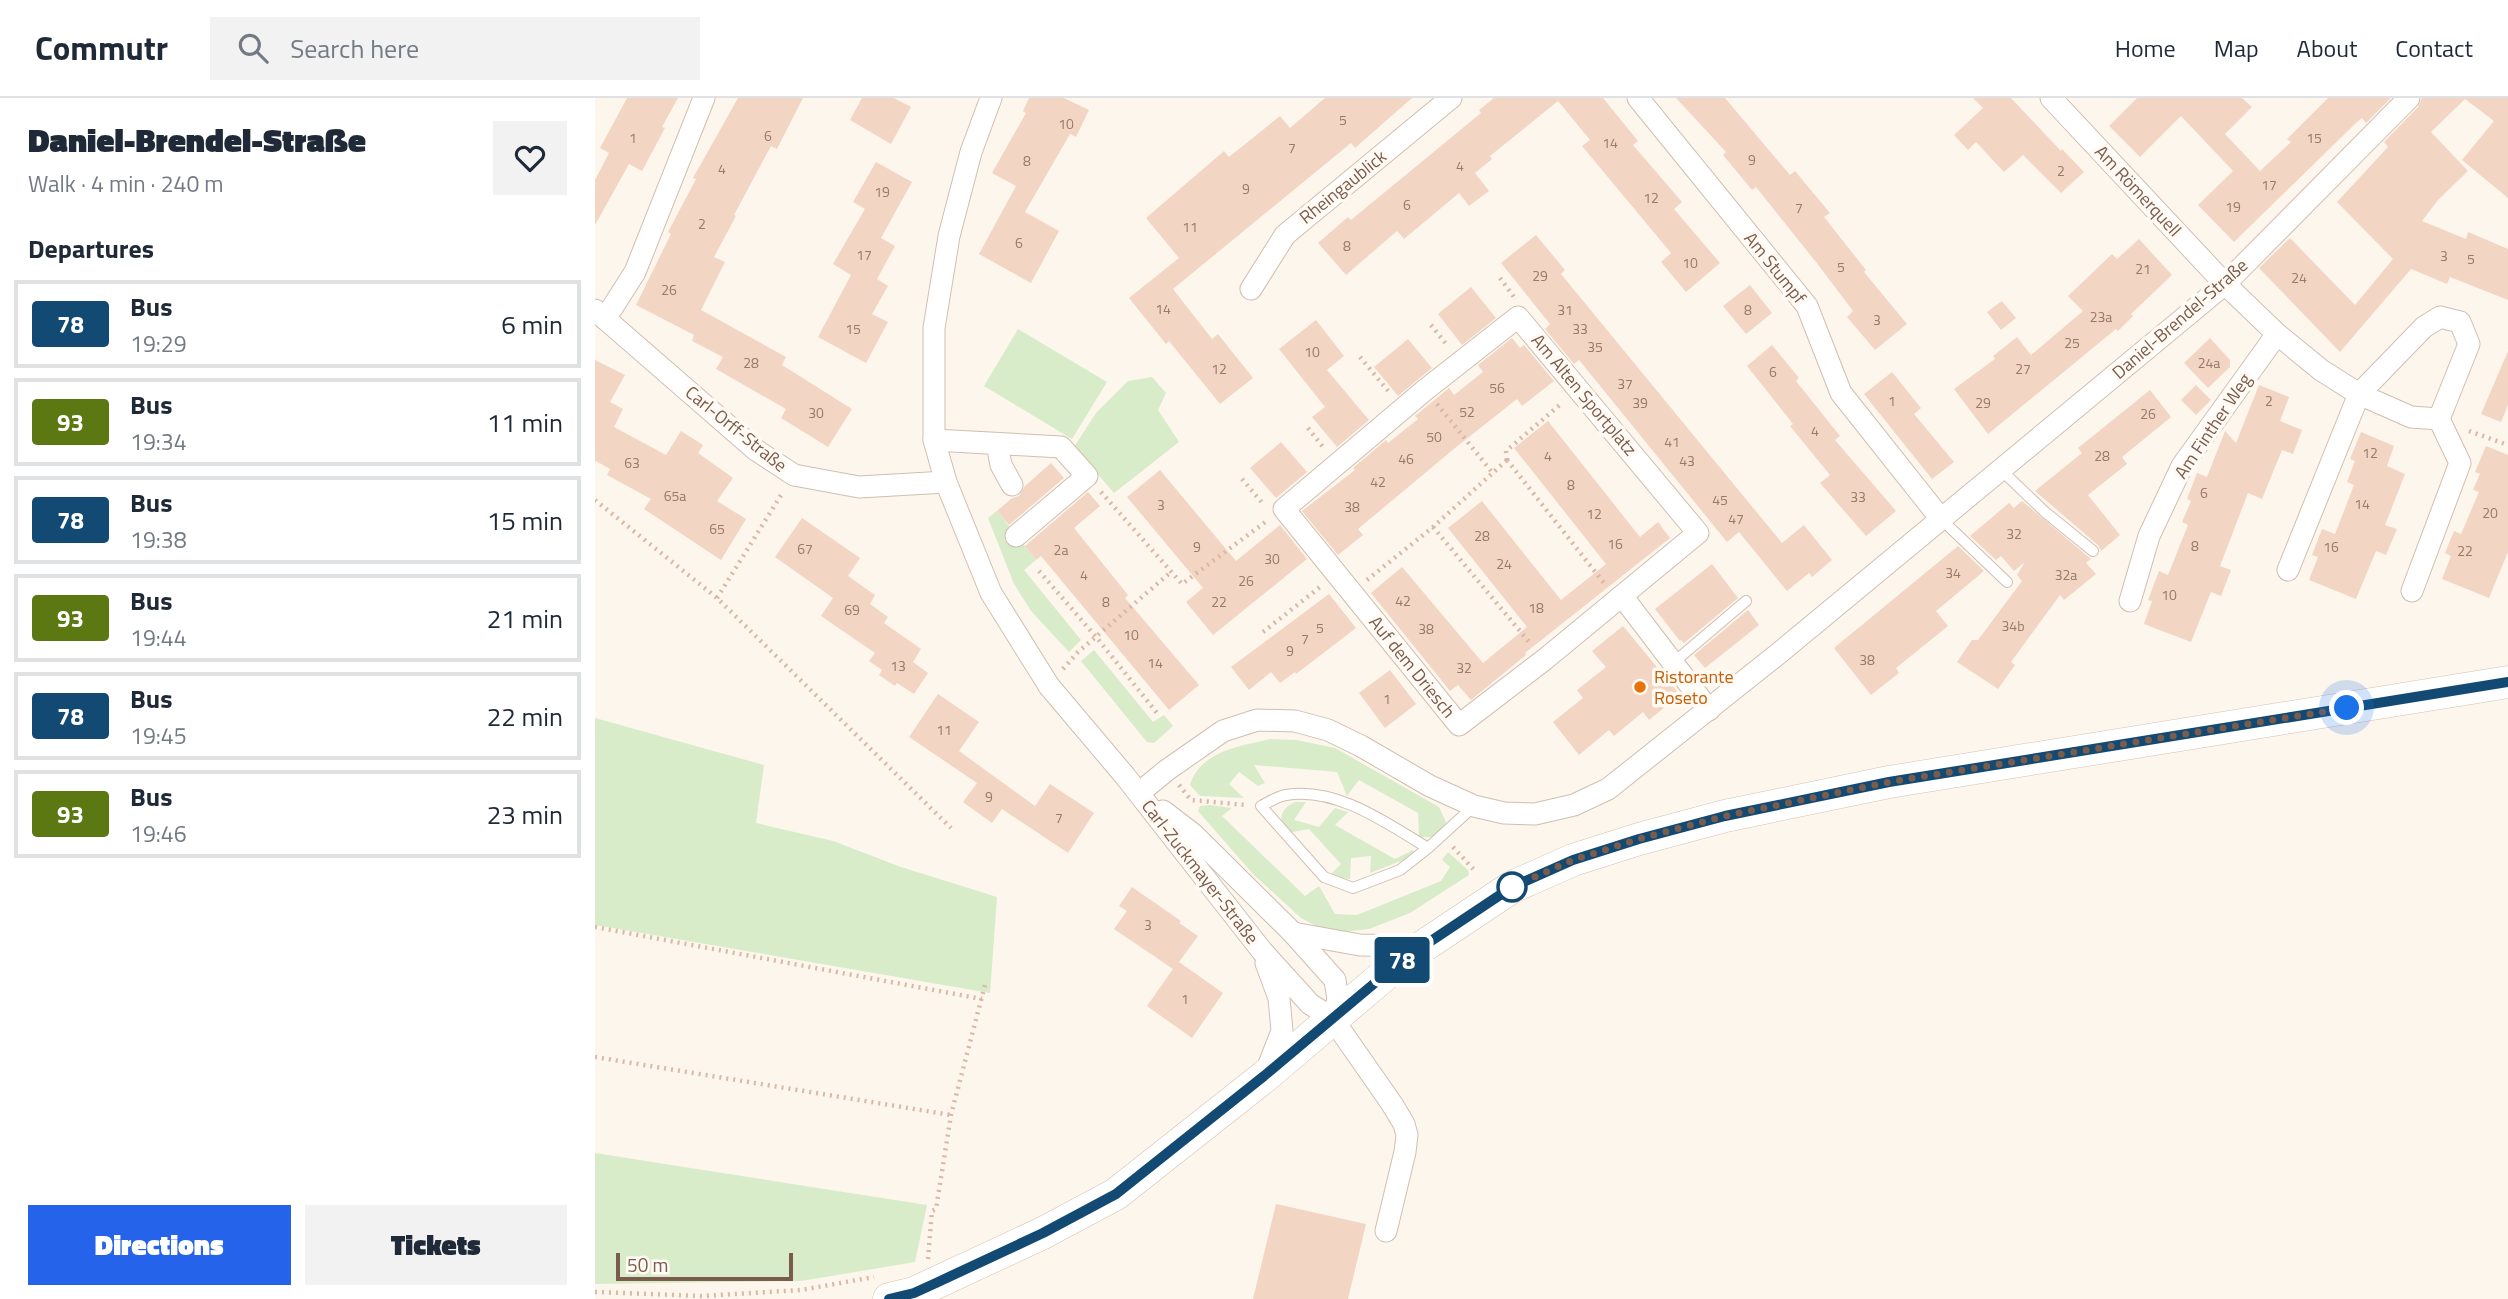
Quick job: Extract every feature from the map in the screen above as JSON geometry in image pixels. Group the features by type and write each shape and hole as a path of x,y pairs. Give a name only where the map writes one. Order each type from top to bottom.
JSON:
{"main road":[{"path":"893,1290 1043,1233 1116,1194 1423,946 1512,887 1573,860 1725,816 1889,782 2508,682"}],"street":[{"path":"600,314 635,272 704,98"},
{"name":"Carl-Zuckmayer-Straße","path":"991,98 971,152 949,236 934,328 934,440 946,482 991,593 1049,685 1139,793 1262,951 1310,1004 1332,1018 1338,1000 1335,979 1293,933 1193,834 1139,793"},
{"name":"Rheingaublick","path":"1251,289 1285,234 1451,98"},
{"name":"Am Stumpf","path":"1638,98 1807,306 1841,393 1941,519"},
{"name":"Am Römerquell","path":"2051,98 2225,284"},
{"name":"Daniel-Brendel-Straße","path":"1139,793 1223,731 1257,720 1296,721 1328,730 1430,786 1474,806 1504,813 1535,814 1574,805 1608,789 1709,710 2225,284 2409,98"},
{"path":"2225,284 2277,334 2321,370 2359,394 2411,417 2438,419"},
{"name":"Carl-Orff-Straße","path":"600,314 757,450 794,475 859,486 946,482"},
{"name":"Am Alten Sportplatz","path":"1279,513 1425,390 1518,317 1698,534 1620,598"},
{"path":"2288,570 2359,394 2424,327 2440,317 2460,321 2469,344 2438,419 2459,463 2412,591"},
{"name":"Am Finther Weg","path":"2130,601 2149,536 2182,466 2277,334"},
{"path":"934,440 1061,447 1087,476 1016,536"},
{"path":"997,444 1001,465 1012,485"},
{"name":"Auf dem Driesch","path":"1279,513 1336,574 1459,724 1620,598"},
{"path":"1620,598 1709,710"},
{"path":"1293,933 1360,946 1423,946"},
{"name":"Carl-Zuckmayer-Straße","path":"1262,951 1279,998 1282,1031 1264,1076"},
{"path":"1332,1018 1392,1104 1407,1135 1386,1231"}],"lane":[{"path":"2001,470 2045,512 2093,551"},
{"path":"1941,519 2007,582"},
{"path":"1673,663 1747,601"},
{"path":"1428,848 1364,809 1319,796 1285,795 1261,806 1324,877 1353,888 1400,870 1428,848 1474,806"}],"path":[{"path":"1360,357 1403,409"},
{"path":"1579,388 1506,451 1507,460 1620,598"},
{"path":"1425,390 1492,472"},
{"path":"2438,419 2508,445"},
{"path":"1351,592 1433,527 1507,460"},
{"path":"717,598 794,475"},
{"path":"1087,476 1182,584 1279,513 1242,479"},
{"path":"595,500 717,598 951,828"},
{"path":"1433,527 1544,660"},
{"path":"1039,571 1157,713"},
{"path":"1077,653 1171,572"},
{"path":"1263,632 1336,574"},
{"path":"1167,770 1191,800 1261,806"},
{"path":"1443,834 1476,872"},
{"path":"595,927 982,999"},
{"path":"595,1292 702,1296 800,1290 893,1290 927,1264 932,1211 936,1209 951,1115 985,985"},
{"path":"595,1058 951,1115"}],"green space":[{"path":"1018,329 1107,382 1072,439 984,386"},
{"path":"1152,377 1166,393 1158,410 1179,442 1114,493 1074,447 1096,413 1128,381"},
{"path":"997,511 1036,560 1024,570 1081,640 1069,652 1031,611 1014,584 988,518"},
{"path":"1094,650 1153,722 1164,715 1173,726 1154,743 1147,742 1081,661"},
{"path":"595,718 764,765 756,823 833,841 901,867 997,897 990,993 595,925"},
{"path":"1270,739 1297,740 1335,748 1439,807 1446,822 1444,829 1434,837 1419,837 1418,813 1359,780 1347,796 1337,772 1254,765 1265,783 1258,786 1239,772 1229,784 1244,798 1200,796 1190,785 1195,774 1212,757"},
{"path":"1295,802 1306,802 1294,820 1319,827 1335,808 1348,812 1335,825 1395,859 1413,850 1416,855 1370,873 1371,856 1351,858 1350,879 1339,878 1331,874 1341,864 1309,829 1287,833 1282,823 1282,815 1286,808"},
{"path":"1200,806 1232,808 1222,816 1305,896 1319,886 1335,914 1357,915 1441,881 1450,867 1442,860 1448,852 1468,870 1469,875 1410,913 1369,929 1341,932 1320,928 1301,918 1253,874 1198,811"},
{"path":"595,1153 927,1205 915,1262 801,1281 595,1284"}],"building":[{"path":"627,98 678,98 642,171 629,164 595,225 595,180 609,153 600,148"},
{"path":"738,98 803,98 777,149 771,146 734,215 736,216 714,257 725,262 701,310 786,357 782,365 852,409 828,447 781,418 786,409 716,369 723,357 692,341 694,335 636,305 671,234 668,232 696,179 693,178"},
{"path":"862,98 894,98 911,107 891,144 850,120"},
{"path":"1029,98 1064,98 1089,110 1076,137 1070,134 1025,212 1059,231 1031,283 979,254 1016,186 992,173 1026,113 1023,111"},
{"path":"1325,98 1412,98 1355,148 1351,143 1173,289 1212,339 1218,334 1253,378 1220,404 1169,341 1166,344 1129,298 1179,258 1146,218 1224,151 1229,157 1280,116 1290,128"},
{"path":"1494,98 1603,98 1638,141 1633,145 1682,202 1674,209 1720,263 1686,292 1661,262 1671,253 1582,146 1590,140 1558,101 1490,156 1492,159 1475,173 1489,191 1469,206 1459,193 1404,239 1397,231 1346,275 1318,243 1348,217 1351,220 1481,113 1479,110"},
{"path":"1676,98 1725,98 1790,175 1795,171 1830,213 1824,217 1866,270 1864,272 1907,324 1875,350 1847,317 1853,311 1816,262 1756,187 1752,190 1723,155 1726,152"},
{"path":"1973,98 2011,98 2084,172 2061,193 2023,155 2004,172 1976,142 1968,150 1954,135 1983,108"},
{"path":"2137,98 2242,98 2252,107 2225,134 2260,171 2291,142 2287,139 2328,98 2391,98 2366,123 2362,118 2357,122 2234,242 2198,205 2233,171 2181,116 2140,157 2109,126"},
{"path":"2422,98 2508,98 2508,198 2462,160 2494,121 2465,99 2431,132 2468,171 2438,200 2422,221 2466,239 2468,232 2508,249 2508,300 2450,277 2447,284 2411,269 2340,352 2259,268 2290,238 2355,305 2393,259 2337,202 2388,147 2384,142 2418,107"},
{"path":"876,162 912,182 881,238 895,246 877,279 888,286 872,314 888,322 866,363 818,337 851,275 833,264 865,209 853,202"},
{"path":"1536,235 1565,270 1561,274 1782,543 1804,525 1832,560 1812,577 1809,573 1787,591 1739,532 1727,542 1579,360 1574,364 1545,329 1550,324 1501,263"},
{"path":"2139,239 2172,275 2131,314 2133,316 2118,331 2116,329 1988,434 1954,389 1995,359 1993,356 2017,337 2031,355 2083,311 2068,296 2112,254 2117,259"},
{"path":"1750,285 1772,313 1746,334 1723,306"},
{"path":"1471,287 1496,318 1462,345 1438,314"},
{"path":"2002,301 2016,318 2001,330 1987,312"},
{"path":"1316,320 1344,356 1327,370 1369,420 1337,447 1312,417 1325,407 1279,349"},
{"path":"1512,338 1520,348 1524,345 1554,381 1522,406 1517,399 1455,448 1358,529 1363,535 1338,555 1302,511 1355,470 1353,468 1386,440 1388,443 1418,419 1415,416 1449,388 1454,395 1483,372 1478,365"},
{"path":"2210,338 2230,360 2230,367 2208,388 2184,363"},
{"path":"1408,339 1432,368 1398,396 1374,367"},
{"path":"1772,345 1799,378 1796,381 1840,436 1835,440 1896,511 1866,536 1820,483 1830,475 1790,426 1793,424 1747,366"},
{"path":"2508,351 2508,405 2501,422 2481,414"},
{"path":"595,360 625,375 610,402 623,409 614,427 666,455 681,431 703,445 698,453 733,478 717,501 746,519 721,560 644,509 651,499 607,475 610,469 596,461 595,463"},
{"path":"1892,372 1921,408 1914,414 1954,462 1932,479 1864,394"},
{"path":"2196,385 2211,400 2196,415 2181,400"},
{"path":"2259,385 2289,397 2280,421 2302,430 2293,454 2282,450 2262,499 2248,493 2220,566 2231,570 2221,596 2211,592 2191,642 2144,624 2152,601 2148,600 2159,571 2168,575 2188,525 2182,522 2191,501 2187,499 2197,473 2207,477 2225,431 2236,443"},
{"path":"2150,390 2171,417 2122,457 2127,464 2088,495 2120,535 2101,551 2098,545 2035,491 2082,453 2078,448"},
{"path":"1548,421 1640,537 1658,522 1670,538 1525,653 1526,655 1471,700 1458,685 1450,691 1371,593 1402,567 1483,663 1527,627 1448,528 1482,501 1561,600 1606,564 1514,448"},
{"path":"2361,432 2394,446 2387,466 2405,474 2385,525 2397,529 2386,555 2376,551 2356,599 2309,580 2318,557 2312,555 2322,529 2335,534 2354,485 2347,482 2355,461 2350,459"},
{"path":"1281,442 1307,472 1276,498 1250,468"},
{"path":"2486,446 2508,455 2508,552 2489,598 2442,579 2451,556 2445,553 2454,531 2461,534 2479,492 2473,490 2480,474 2475,472"},
{"path":"1051,463 1064,478 1009,525 997,511 1012,498 1019,496 1025,486"},
{"path":"1160,470 1236,561 1280,525 1307,559 1213,635 1186,602 1203,588 1127,497"},
{"path":"1088,492 1100,506 1074,528 1128,595 1125,598 1199,685 1169,710 1041,556 1036,560 1025,546"},
{"path":"2022,501 2091,559 2086,563 2096,574 2064,600 2060,595 2011,662 2015,665 1998,689 1957,662 1972,640 1978,640 2022,581 2017,575 2025,562 2014,571 2001,556 1996,560 1970,536 2009,503 2014,508"},
{"path":"802,518 860,558 848,576 875,595 870,604 888,617 884,623 921,649 913,662 928,673 914,694 879,675 882,670 869,661 875,653 821,616 833,598 775,557"},
{"path":"1958,546 1984,571 1936,611 1948,626 1896,668 1899,673 1871,695 1834,648"},
{"path":"1712,564 1738,598 1684,643 1655,609"},
{"path":"1329,594 1356,628 1296,674 1295,672 1280,683 1271,672 1249,690 1231,667"},
{"path":"1748,610 1759,625 1705,668 1694,655"},
{"path":"1623,626 1680,695 1649,720 1643,712 1614,736 1609,730 1579,755 1553,722 1583,698 1577,690 1606,667 1592,651"},
{"path":"1390,670 1416,704 1385,728 1359,693"},
{"path":"938,694 979,722 959,751 1035,806 1050,784 1094,813 1068,853 1002,809 992,823 963,802 977,783 909,737"},
{"path":"1132,887 1198,936 1179,962 1223,993 1192,1038 1147,1006 1173,969 1114,929 1127,911 1119,906"},
{"path":"1276,1204 1366,1224 1348,1299 1253,1299"}],"bus line":[{"name":"78","path":"889,1299 914,1293 936,1283 1043,1233 1116,1194 1264,1076 1401,961 1512,887 1573,860 1725,816 1889,782 2508,682"}],"place":[{"name":"Ristorante Roseto","path":"1640,687"}],"route":[{"path":"1512,887 1573,860 1725,816 1889,782 2347,708"}]}
